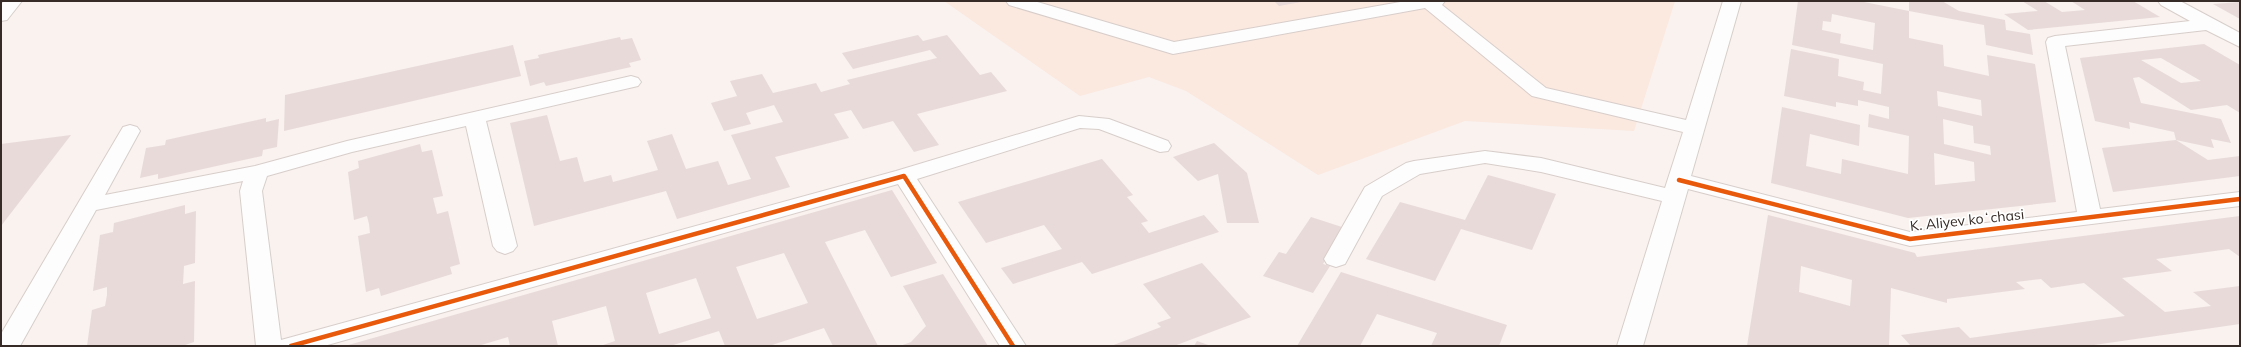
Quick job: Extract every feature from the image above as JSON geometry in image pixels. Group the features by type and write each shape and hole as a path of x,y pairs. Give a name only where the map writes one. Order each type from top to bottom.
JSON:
{"street":[{"path":"1,16 13,1"},
{"path":"1015,1 1173,48 1432,2 1539,92 1694,128"},
{"path":"1630,346 1732,1"},
{"path":"2167,1 2240,41"},
{"path":"2090,217 2055,42 2209,24"},
{"path":"88,205 258,172 347,147 631,82"},
{"path":"475,118 505,246"},
{"path":"290,346 904,176 1079,122 1102,123 1160,146"},
{"path":"8,346 130,131"},
{"name":"K. Aliyev koʻchasi","path":"1336,259 1373,192 1414,168 1485,157 1677,188 1910,240 2240,199"},
{"path":"258,172 251,191 269,346"},
{"path":"904,176 1013,346"}],"shaded area":[{"path":"944,1 1675,1 1634,131 1465,121 1318,175 1186,91 1149,77 1080,96"}],"building":[{"path":"1274,1 1301,1 1301,2 1279,6"},
{"path":"1798,1 1859,1 1909,11 1909,38 1943,45 1944,66 1989,76 1987,55 2035,64 2056,202 1908,218 1771,183 1782,107 1860,125 1859,146 1810,134 1806,166 1841,174 1842,159 1908,174 1909,136 1868,127 1869,114 1889,119 1889,107 1858,100 1858,106 1836,102 1836,107 1784,96 1791,49 1839,59 1838,76 1864,82 1863,90 1881,94 1883,64 1792,45","holes":["1832,14 1875,23 1873,50 1840,43 1841,34 1822,30 1823,21 1831,22","1937,91 1981,100 1982,116 1938,106","1943,119 1973,126 1974,143 1990,146 1991,155 1944,144","1934,153 1974,162 1975,181 1935,185"]},
{"path":"1909,1 1942,1 1959,11 2005,20 2006,30 2030,34 2033,55 1986,45 1984,25 1909,11"},
{"path":"2022,1 2044,1 2062,12 2085,10 2071,1 2133,1 2160,17 2028,30 2004,14 2038,11"},
{"path":"2240,2 2240,19 2213,4"},
{"path":"918,35 923,41 947,35 980,75 991,72 1007,91 917,114 939,145 914,152 893,121 863,129 851,110 834,114 849,138 775,157 790,187 677,219 666,191 534,226 510,123 547,115 560,161 577,157 584,182 611,175 613,182 658,170 647,141 672,134 686,169 718,161 728,185 751,179 731,135 783,122 774,105 746,113 751,124 724,131 711,103 737,96 730,81 762,74 773,93 816,83 821,92 850,84 847,80 937,58 930,50 853,69 842,53"},
{"path":"620,37 621,40 632,38 641,60 629,63 631,67 546,86 544,82 530,86 524,61 539,58 538,55"},
{"path":"2204,44 2240,65 2240,113 2227,105 2191,110 2139,77 2133,78 2141,103 2221,119 2231,143 2211,139 2214,148 2176,140 2174,132 2129,122 2130,129 2095,121 2080,58","holes":["2161,58 2201,81 2181,83 2141,60"]},
{"path":"513,45 521,76 284,131 285,95"},
{"path":"266,118 266,122 279,119 277,147 263,150 262,156 158,179 158,174 140,178 146,148 165,145 166,140"},
{"path":"71,135 1,226 1,144"},
{"path":"2176,140 2208,160 2240,156 2240,176 2113,192 2102,148"},
{"path":"1214,143 1247,173 1259,223 1227,223 1218,174 1198,181 1173,157"},
{"path":"420,144 422,152 432,150 443,196 433,198 437,214 448,211 460,264 450,267 452,274 381,296 379,288 366,292 358,236 370,233 369,224 367,216 354,220 348,172 359,168 358,161"},
{"path":"1102,159 1133,195 1127,197 1148,221 1141,223 1149,233 1204,215 1219,232 1092,274 1082,262 1013,284 1001,268 1062,249 1044,225 986,243 958,202"},
{"path":"1488,175 1556,194 1532,250 1461,229 1435,281 1366,259 1400,202 1465,220"},
{"path":"892,190 937,263 891,277 865,230 825,242 878,346 833,346 824,328 769,346 725,346 719,331 670,346 600,346 615,341 606,306 552,321 558,346 510,346 508,337 478,346 345,346","holes":["784,253 808,303 757,319 736,267","696,278 711,318 659,334 646,293"]},
{"path":"185,205 185,214 196,211 195,263 184,266 183,284 195,281 194,342 182,346 87,346 92,310 105,306 107,295 107,287 93,291 100,235 113,232 114,223"},
{"path":"1768,215 1915,253 1917,257 2240,216 2240,257 2229,249 2156,259 2172,271 2122,278 2165,312 2211,306 2193,292 2240,286 2240,324 2087,346 1911,346 1901,335 1959,327 1970,338 2125,316 2084,283 2051,288 2041,279 2016,282 2025,289 1947,299 1947,303 1891,288 1889,346 1747,346","holes":["1801,266 1852,280 1850,306 1799,292"]},
{"path":"1311,217 1345,228 1323,264 1330,266 1313,293 1263,276 1279,252 1286,254"},
{"path":"1202,263 1251,317 1174,346 1111,346 1161,327 1157,323 1171,318 1143,284"},
{"path":"1341,272 1507,325 1499,346 1431,346 1437,333 1377,314 1360,346 1297,346"},
{"path":"943,274 988,346 900,346 911,342 926,326 903,286"},
{"path":"1197,341 1211,346 1194,346"}],"cycle path":[{"path":"291,346 904,176 1013,346"},
{"path":"1679,180 1910,239 2240,199"}]}
